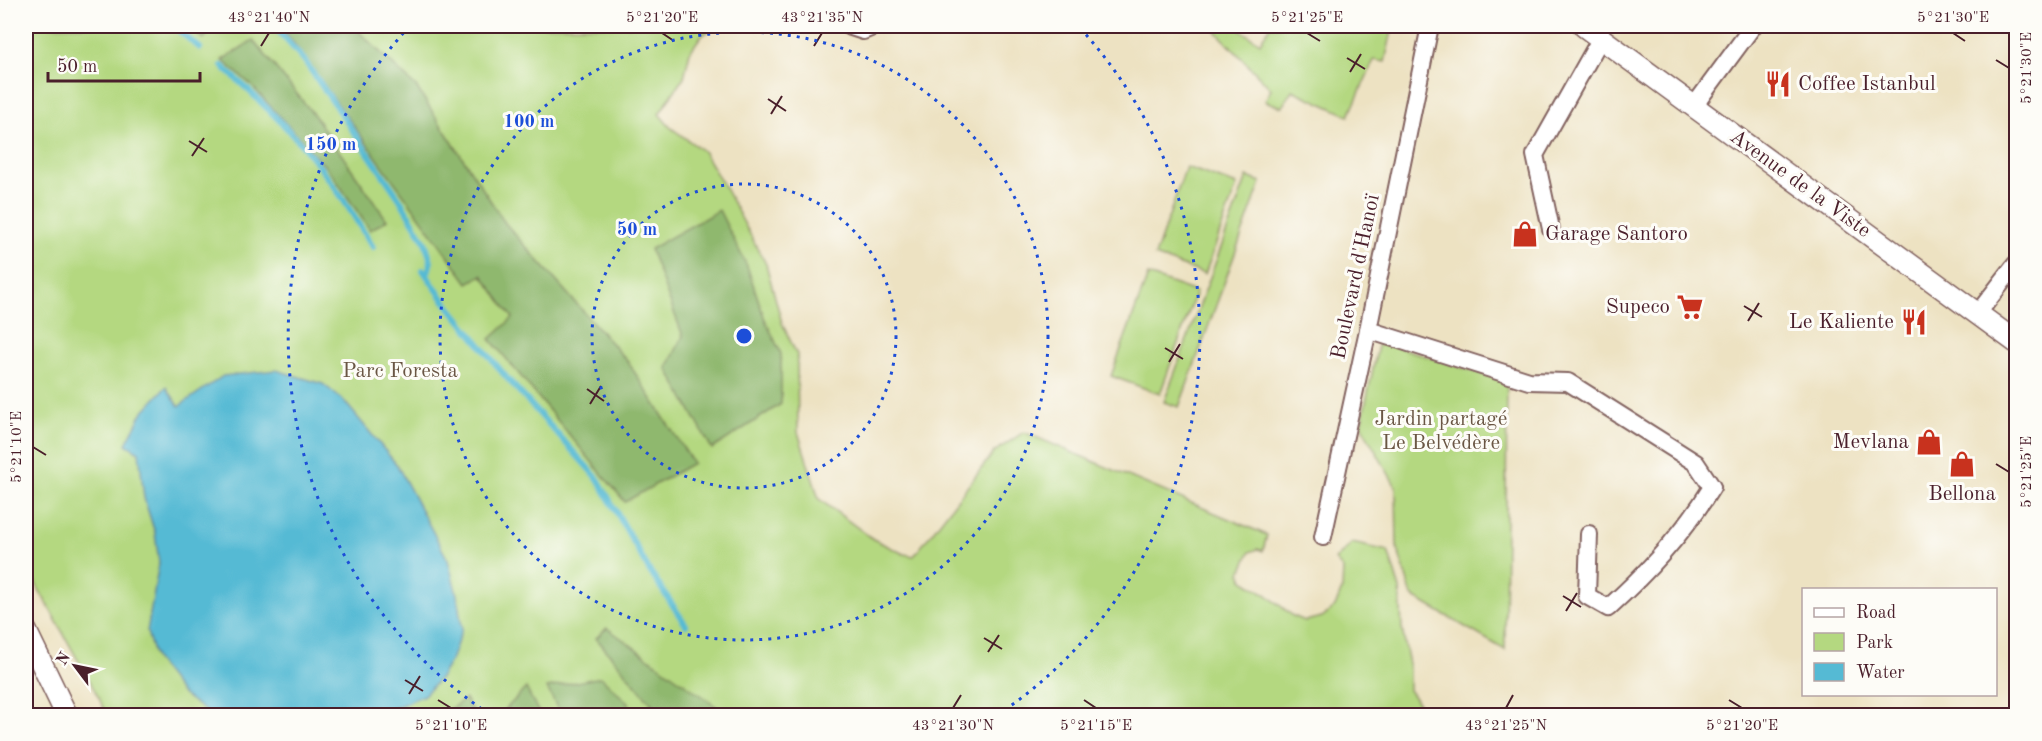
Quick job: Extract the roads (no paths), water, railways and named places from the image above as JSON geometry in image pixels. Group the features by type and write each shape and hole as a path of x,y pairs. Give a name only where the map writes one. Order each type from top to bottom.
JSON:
{"street":[{"path":"848,26 863,30 874,26"},
{"name":"Boulevard d'Hanoï","path":"1323,537 1430,26"},
{"path":"1694,106 1753,26"},
{"path":"1551,229 1535,155 1593,32"},
{"name":"Avenue de la Viste","path":"1593,32 2016,342"},
{"path":"1978,313 2016,264"},
{"path":"1368,330 1529,381 1568,382 1696,464 1712,487 1693,519 1633,586 1608,608 1587,596 1589,534"},
{"path":"26,631 67,716"},
{"path":"26,651 49,680"}],"water":[{"path":"276,370 323,384 345,402 397,465 448,560 457,595 462,629 452,658 440,678 424,695 378,715 212,716 181,693 155,659 147,632 159,563 155,533 144,498 139,452 126,444 142,413 166,387 179,406 223,376"}],"waterway":[{"path":"274,26 304,60 399,198 425,242 431,261 427,276"},
{"path":"179,31 200,48"},
{"path":"222,66 265,106 306,150 342,197 373,247"},
{"path":"423,270 506,377 598,479 649,570 686,625"}],"place":[{"name":"Coffee Istanbul","path":"1778,84"},
{"name":"Garage Santoro","path":"1525,234"},
{"name":"Supeco","path":"1690,307"},
{"name":"Le Kaliente","path":"1914,322"},
{"name":"Mevlana","path":"1929,442"},
{"name":"Bellona","path":"1962,464"}],"park label":[{"name":"Parc Foresta","path":"400,371"},
{"name":"Jardin partagé Le Belvédère","path":"1441,431"}]}
